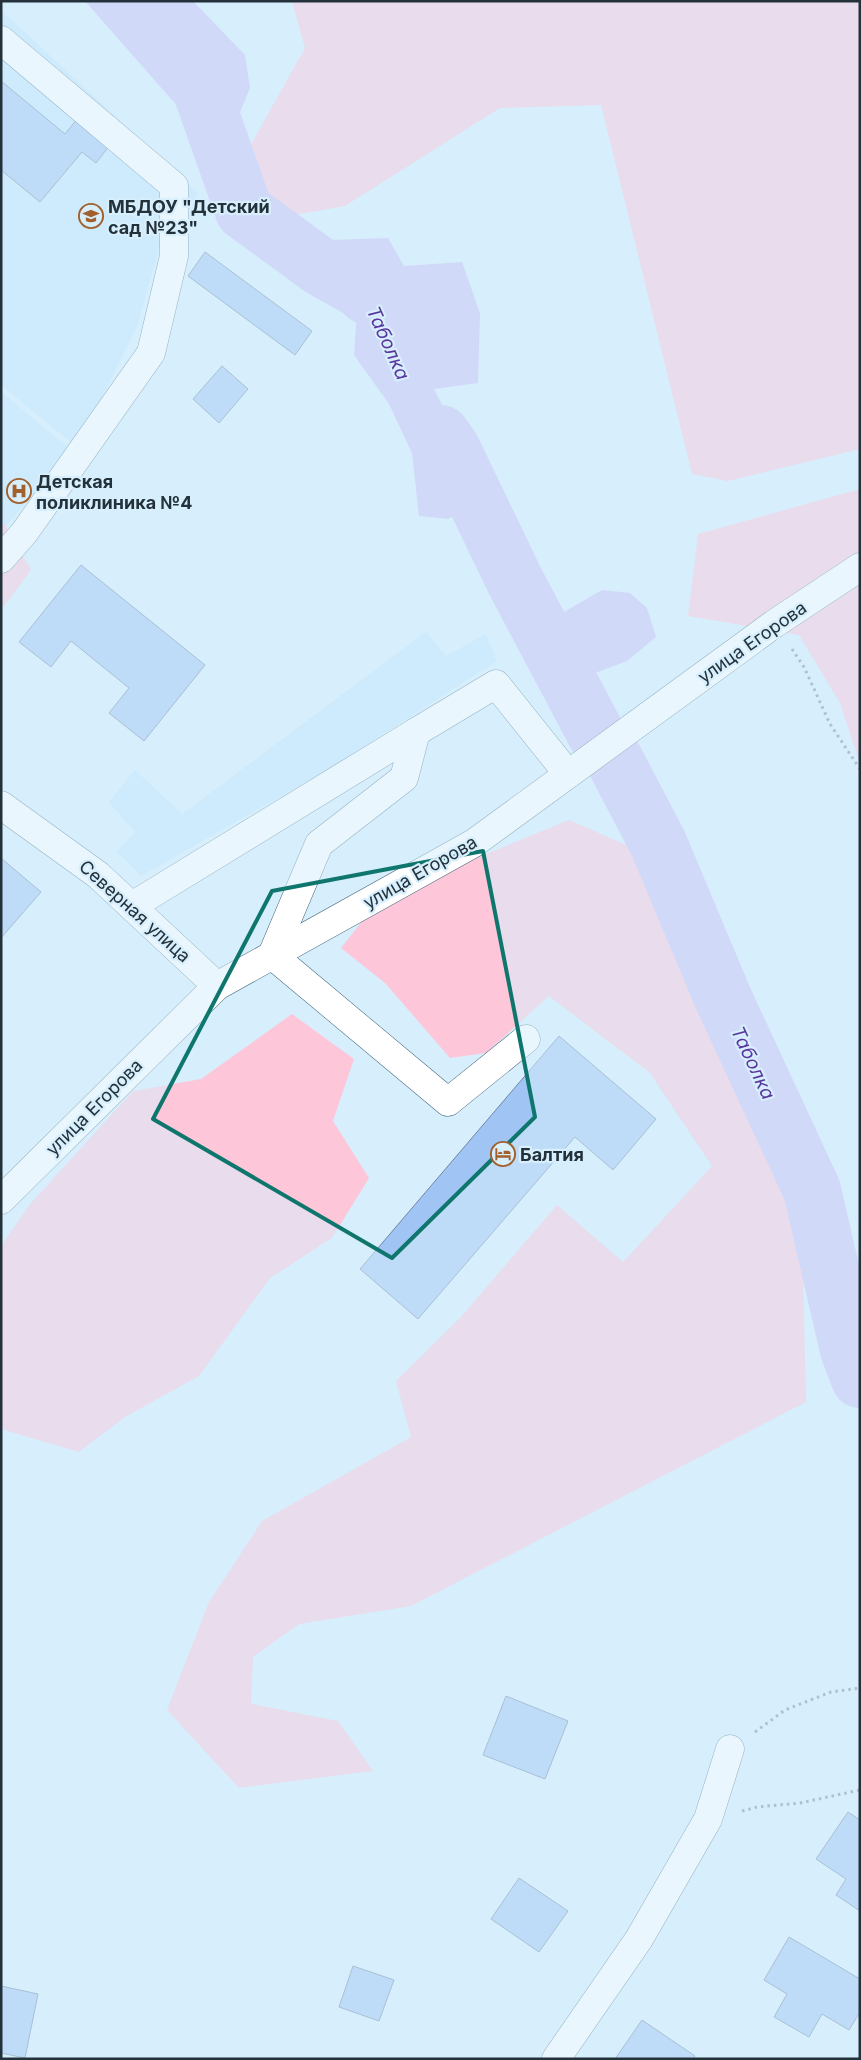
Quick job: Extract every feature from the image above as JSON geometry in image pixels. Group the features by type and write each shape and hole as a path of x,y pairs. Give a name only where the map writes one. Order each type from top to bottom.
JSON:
{"street":[{"path":"1,40 174,186 174,256 151,353 24,533 1,559"},
{"name":"улица Егорова","path":"1,1200 217,986 474,843 774,624 860,567"},
{"path":"132,906 496,684 568,774"},
{"path":"416,732 404,778 319,844 272,955 448,1102 526,1039"},
{"name":"Северная улица","path":"1,805 98,875 217,986"},
{"path":"556,2059 639,1939 708,1819 730,1750"}],"path":[{"path":"774,624 804,667 830,724 860,769"},
{"path":"730,1750 785,1710 831,1692 860,1688"},
{"path":"708,1819 757,1807 800,1803 860,1790"}],"highlighted area":[{"path":"483,851 535,1117 392,1258 153,1119 272,891"}],"shaded area":[{"path":"292,1 860,1 860,449 728,481 692,474 601,105 500,108 345,206 276,218 246,153 305,48"},
{"name":"МБДОУ \"Детский сад №23\"","path":"1,10 198,193 162,239 136,329 77,447 1,385"},
{"name":"Детская поликлиника №4","path":"1,392 71,450 1,532"},
{"path":"860,489 860,764 840,703 799,635 688,616 698,534"},
{"path":"1,522 4,523 31,570 1,610"},
{"path":"426,632 446,656 486,634 497,661 332,767 141,876 117,852 135,832 109,802 135,770 182,814"},
{"path":"569,820 640,851 690,971 802,1227 806,1402 411,1606 299,1624 253,1657 251,1704 338,1721 373,1771 239,1788 167,1710 209,1602 262,1521 411,1437 396,1381 460,1318 557,1205 623,1262 712,1166 650,1073 549,996 486,1053 450,1058 385,983 341,948 367,915 437,874"},
{"path":"292,1014 354,1059 333,1121 369,1178 332,1238 270,1278 199,1376 125,1417 79,1452 1,1429 1,1246 31,1203 133,1091 201,1079"}],"water":[{"path":"85,1 193,1 245,55 250,88 238,117 197,124 172,100"},
{"path":"388,238 404,266 462,262 480,313 478,383 434,389 475,469 477,504 448,519 419,516 412,453 389,404 354,355 358,297 299,260 301,241"},
{"path":"602,590 630,593 647,608 656,637 627,661 579,679 548,677 537,651 562,613"}],"building":[{"path":"1,81 65,134 81,114 113,141 96,163 82,152 40,202 1,170"},
{"path":"205,252 312,331 295,355 188,276"},
{"path":"222,366 248,389 219,423 193,399"},
{"path":"81,565 205,665 144,741 109,713 129,688 71,641 51,667 19,642"},
{"path":"1,858 41,892 1,938"},
{"path":"559,1036 656,1119 613,1170 575,1137 418,1319 360,1269"},
{"path":"506,1696 568,1721 545,1779 483,1755"},
{"path":"848,1812 860,1820 860,1911 836,1895 846,1879 816,1859"},
{"path":"519,1878 568,1911 539,1952 491,1919"},
{"path":"789,1937 860,1979 860,2012 849,2030 822,2014 809,2037 774,2017 787,1994 764,1980"},
{"path":"353,1966 394,1980 379,2021 339,2007"},
{"path":"1,1986 38,1994 25,2058 1,2053"},
{"path":"642,2020 695,2056 693,2059 615,2059"}],"waterway":[{"name":"Таболка","path":"134,1 193,66 244,211 322,268 365,292 366,295"},
{"name":"Таболка","path":"441,434 452,450 515,581 596,734"},
{"name":"Таболка","path":"614,759 658,843 723,998 812,1190 849,1350 860,1379"}],"place":[{"name":"МБДОУ \"Детский сад №23\"","path":"91,216"},
{"name":"Детская поликлиника №4","path":"19,491"},
{"name":"Балтия","path":"503,1154"}]}
